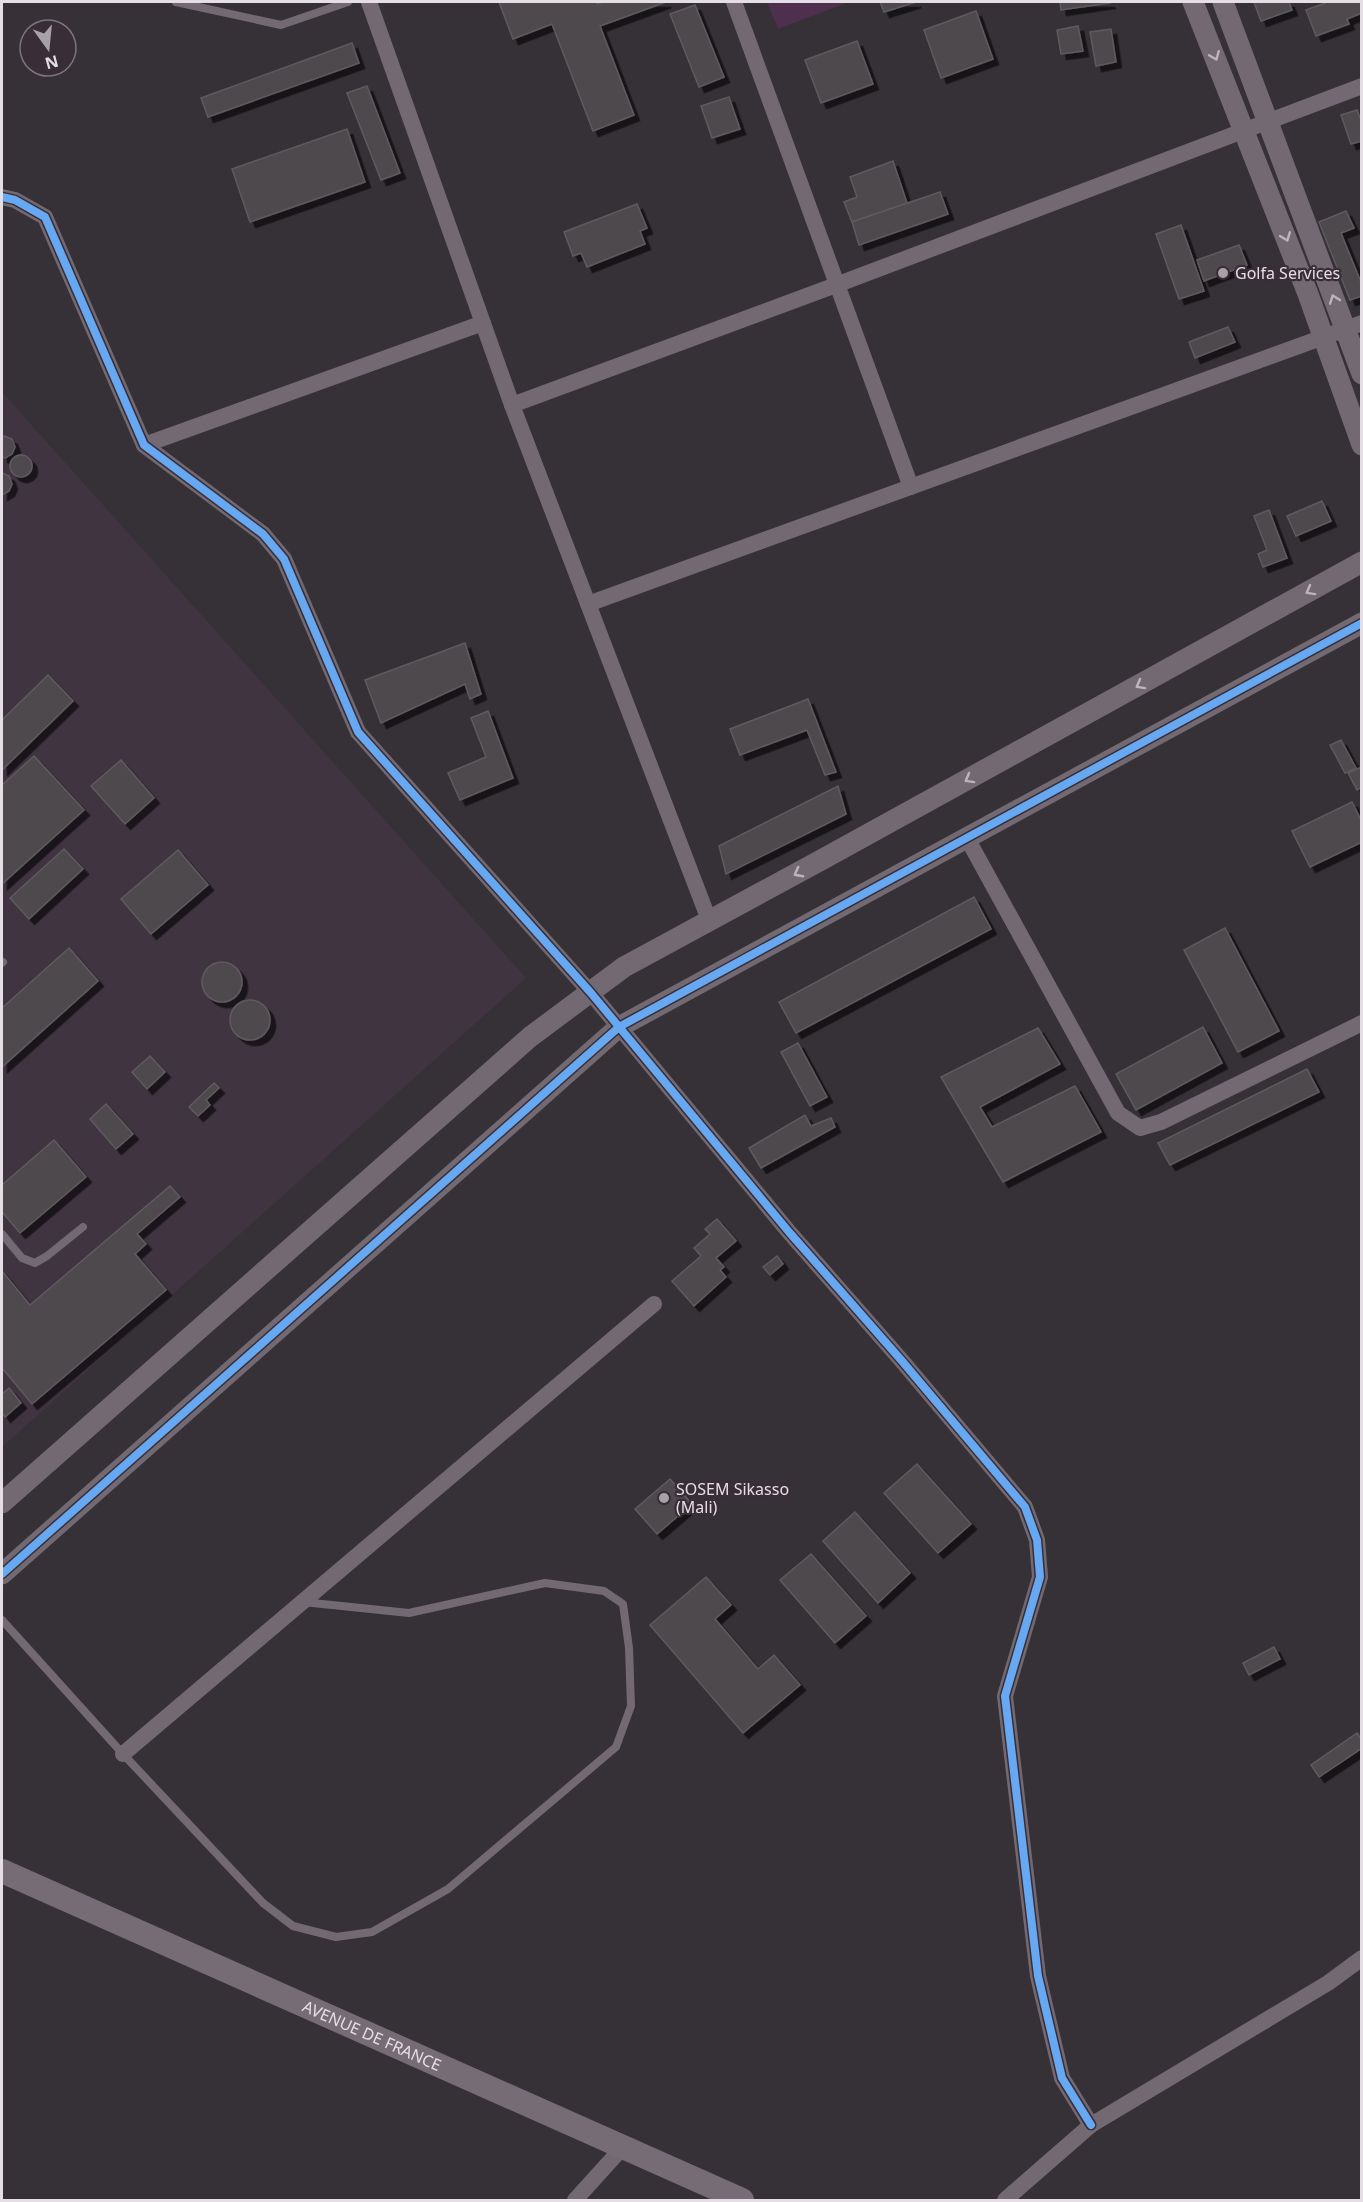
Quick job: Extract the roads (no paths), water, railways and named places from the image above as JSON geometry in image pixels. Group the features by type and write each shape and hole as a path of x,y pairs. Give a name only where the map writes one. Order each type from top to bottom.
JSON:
{"main road":[{"name":"AVENUE DE FRANCE","path":"2,1871 742,2200"}],"street":[{"path":"369,2 512,405 709,920"},
{"path":"734,2 911,487"},
{"path":"1193,2 1324,338 1362,445"},
{"path":"1223,2 1353,326 1362,374"},
{"path":"512,405 1362,86"},
{"path":"2,197 15,200 45,217 144,445 263,534 284,559 358,732 591,993 789,1232 1025,1507 1037,1540 1040,1577 1005,1696 1038,1976 1062,2078 1091,2126"},
{"path":"144,445 483,323"},
{"path":"588,604 1353,326"},
{"path":"2,1503 530,1038 624,967 1362,562"},
{"path":"2,1574 620,1027 1362,623"},
{"path":"967,838 1118,1113 1140,1128 1161,1122 1362,1023"},
{"path":"123,1754 654,1304"},
{"path":"1005,2200 1091,2126 1328,1983 1362,1958"},
{"path":"575,2200 623,2147"}],"lane":[{"path":"176,2 281,25 348,2"},
{"path":"2,1234 22,1258 35,1263 83,1227"},
{"path":"2,1620 123,1754 263,1903 293,1926 336,1937 372,1932 448,1889 616,1747 631,1706 629,1648 622,1604 604,1590 545,1583 409,1612 302,1602"}],"place":[{"name":"Golfa Services","path":"1223,273"},
{"name":"SOSEM Sikasso (Mali)","path":"664,1498"}]}
